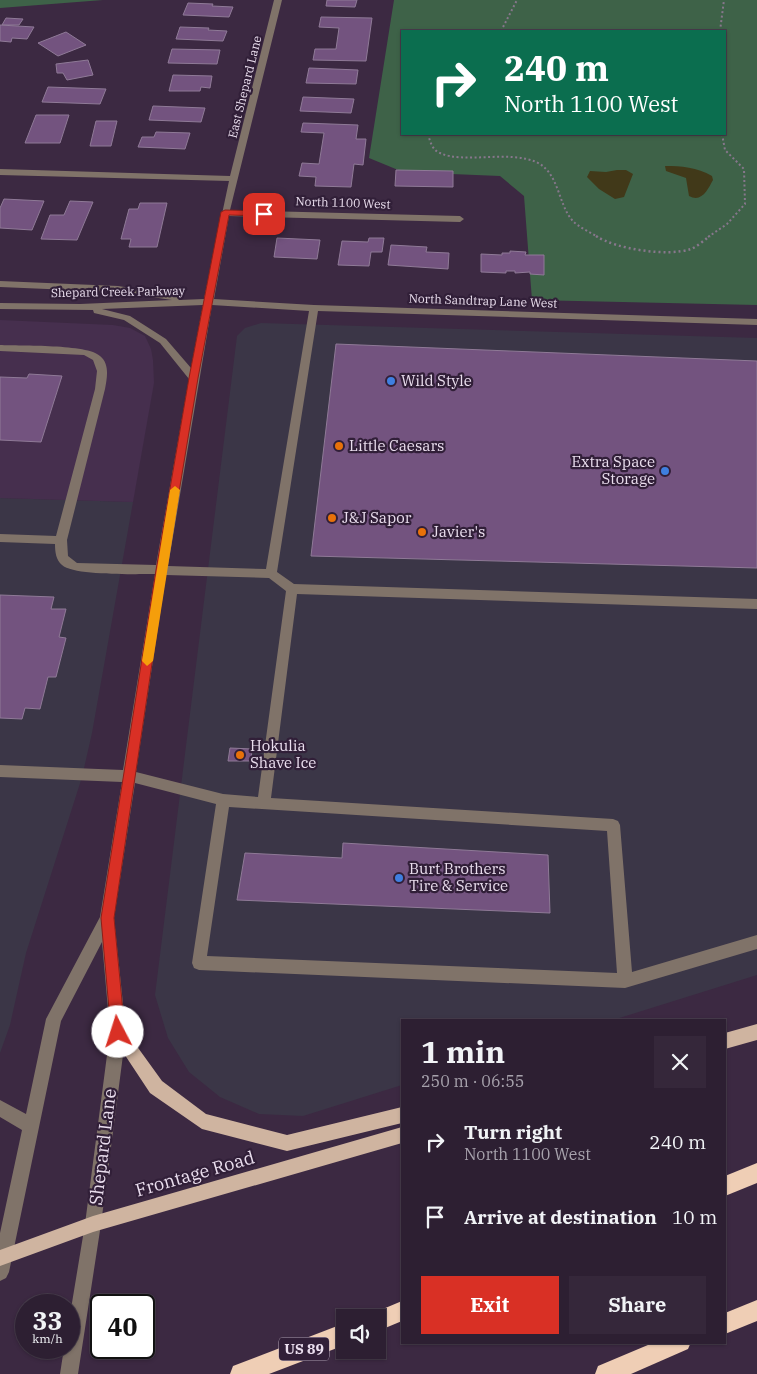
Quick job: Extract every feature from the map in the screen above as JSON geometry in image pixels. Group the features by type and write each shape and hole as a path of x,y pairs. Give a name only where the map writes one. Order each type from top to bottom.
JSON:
{"highway":[{"path":"726,1186 757,1173"},
{"path":"726,1324 757,1310"},
{"path":"386,1318 401,1311"},
{"name":"US 89","path":"241,1374 336,1337"},
{"path":"606,1374 676,1344"}],"main road":[{"path":"726,1040 757,1031"},
{"path":"118,1032 156,1087 202,1121 288,1143 401,1115"},
{"name":"Frontage Road","path":"1,1262 93,1224 401,1135"}],"street":[{"name":"East Shepard Lane","path":"225,212 278,0"},
{"path":"0,172 233,179"},
{"name":"North 1100 West","path":"225,212 460,219"},
{"name":"Shepard Lane","path":"68,1374 93,1224 118,1032 107,918 161,570 225,212"},
{"name":"Shepard Creek Parkway","path":"0,284 118,289 208,302"},
{"name":"Shepard Creek Parkway","path":"0,306 80,307 208,302"},
{"name":"North Sandtrap Lane West","path":"208,302 314,308 757,322"},
{"path":"80,307 127,318 163,341 194,378"},
{"path":"271,574 314,308"},
{"path":"0,348 85,352 96,356 102,363 103,376 100,389 61,540 60,550 62,558 72,566 271,574 292,589 757,604"},
{"path":"0,538 61,540"},
{"path":"264,804 292,589"},
{"path":"0,771 130,776 223,800 264,804 613,824 625,981"},
{"path":"223,800 200,963 625,981 757,942"},
{"name":"Shepard Lane","path":"1,1262 54,1018 107,918"},
{"path":"0,1108 31,1126"}],"path":[{"path":"502,30 517,0"},
{"path":"720,30 724,0"},
{"path":"428,135 431,145 439,153 455,156 511,157 536,162 549,172 572,220 604,241 630,248 669,252 691,249 727,224 745,204 744,169 725,150 722,135"}],"shaded area":[{"path":"0,320 113,325 130,328 145,336 151,349 154,383 133,502 0,498"},
{"path":"261,323 757,338 757,975 616,1019 401,1019 401,1085 303,1116 259,1114 220,1097 189,1072 168,1038 155,995 237,336 245,328"},
{"path":"0,498 133,502 92,733 82,777 26,953 10,1025 0,1053"}],"green space":[{"path":"0,0 103,0 0,8"},
{"path":"394,0 757,0 757,305 532,300 524,196 500,176 403,172 369,158"}],"sand":[{"path":"665,166 695,169 712,176 713,180 704,194 694,198 689,196 686,178 666,171"},
{"path":"626,170 633,174 624,197 615,199 599,189 587,177 590,171 606,172"}],"building":[{"path":"327,0 357,0 355,7 326,6"},
{"path":"188,3 233,7 229,17 183,15"},
{"path":"321,17 372,18 366,61 313,60 315,49 336,49 339,28 319,27"},
{"path":"6,18 23,19 19,25 2,25"},
{"path":"0,25 34,27 27,39 12,38 11,42 0,41"},
{"path":"180,27 227,31 223,41 176,39"},
{"path":"66,32 86,45 58,56 38,43"},
{"path":"172,49 220,50 217,64 168,63"},
{"path":"88,60 93,75 67,80 63,73 57,73 56,64"},
{"path":"309,68 358,70 356,84 306,83"},
{"path":"173,75 212,76 210,88 201,87 200,91 169,91"},
{"path":"48,87 106,89 100,104 42,102"},
{"path":"303,97 354,99 351,113 300,111"},
{"path":"153,106 205,108 201,122 149,120"},
{"path":"36,115 69,115 60,143 25,143"},
{"path":"96,121 117,121 111,146 90,146"},
{"path":"303,123 358,125 356,139 366,139 363,165 354,164 351,187 315,186 316,177 299,176 302,163 319,164 324,133 301,132"},
{"path":"156,132 190,133 185,149 138,147 142,137 154,137"},
{"path":"396,170 453,171 453,187 395,186"},
{"path":"4,199 44,201 32,230 0,228 0,208"},
{"path":"70,201 93,202 77,240 41,239 50,215 64,215"},
{"path":"140,203 167,203 157,247 129,247 131,239 121,239 129,209 138,209"},
{"path":"277,238 320,240 317,259 274,257"},
{"path":"369,238 384,238 382,252 371,252 369,266 338,265 342,241 368,242"},
{"path":"391,245 427,247 426,252 449,253 448,269 388,265"},
{"path":"510,251 526,252 525,255 544,255 544,275 530,274 530,272 515,273 515,271 506,271 506,273 481,272 481,254 502,255 502,253 510,253"},
{"path":"336,344 757,361 757,568 311,556"},
{"path":"29,374 62,376 41,442 0,440 0,377 27,378"},
{"path":"0,595 54,597 51,609 66,609 59,637 66,638 56,677 48,677 40,709 25,708 22,719 0,718"},
{"name":"Hokulia Shave Ice","path":"230,748 252,749 251,761 228,761"},
{"path":"343,843 548,855 550,913 237,900 245,853 342,858"}],"slow traffic":[{"path":"147,661 175,490"}],"place":[{"name":"Wild Style","path":"391,381"},
{"name":"Little Caesars","path":"339,446"},
{"name":"Extra Space Storage","path":"665,471"},
{"name":"J&J Sapor","path":"332,518"},
{"name":"Javier's","path":"422,532"},
{"name":"Hokulia Shave Ice","path":"240,755"},
{"name":"Burt Brothers Tire & Service","path":"399,878"}],"route":[{"path":"118,1032 107,918 161,570 194,378 225,212 264,214"}]}
